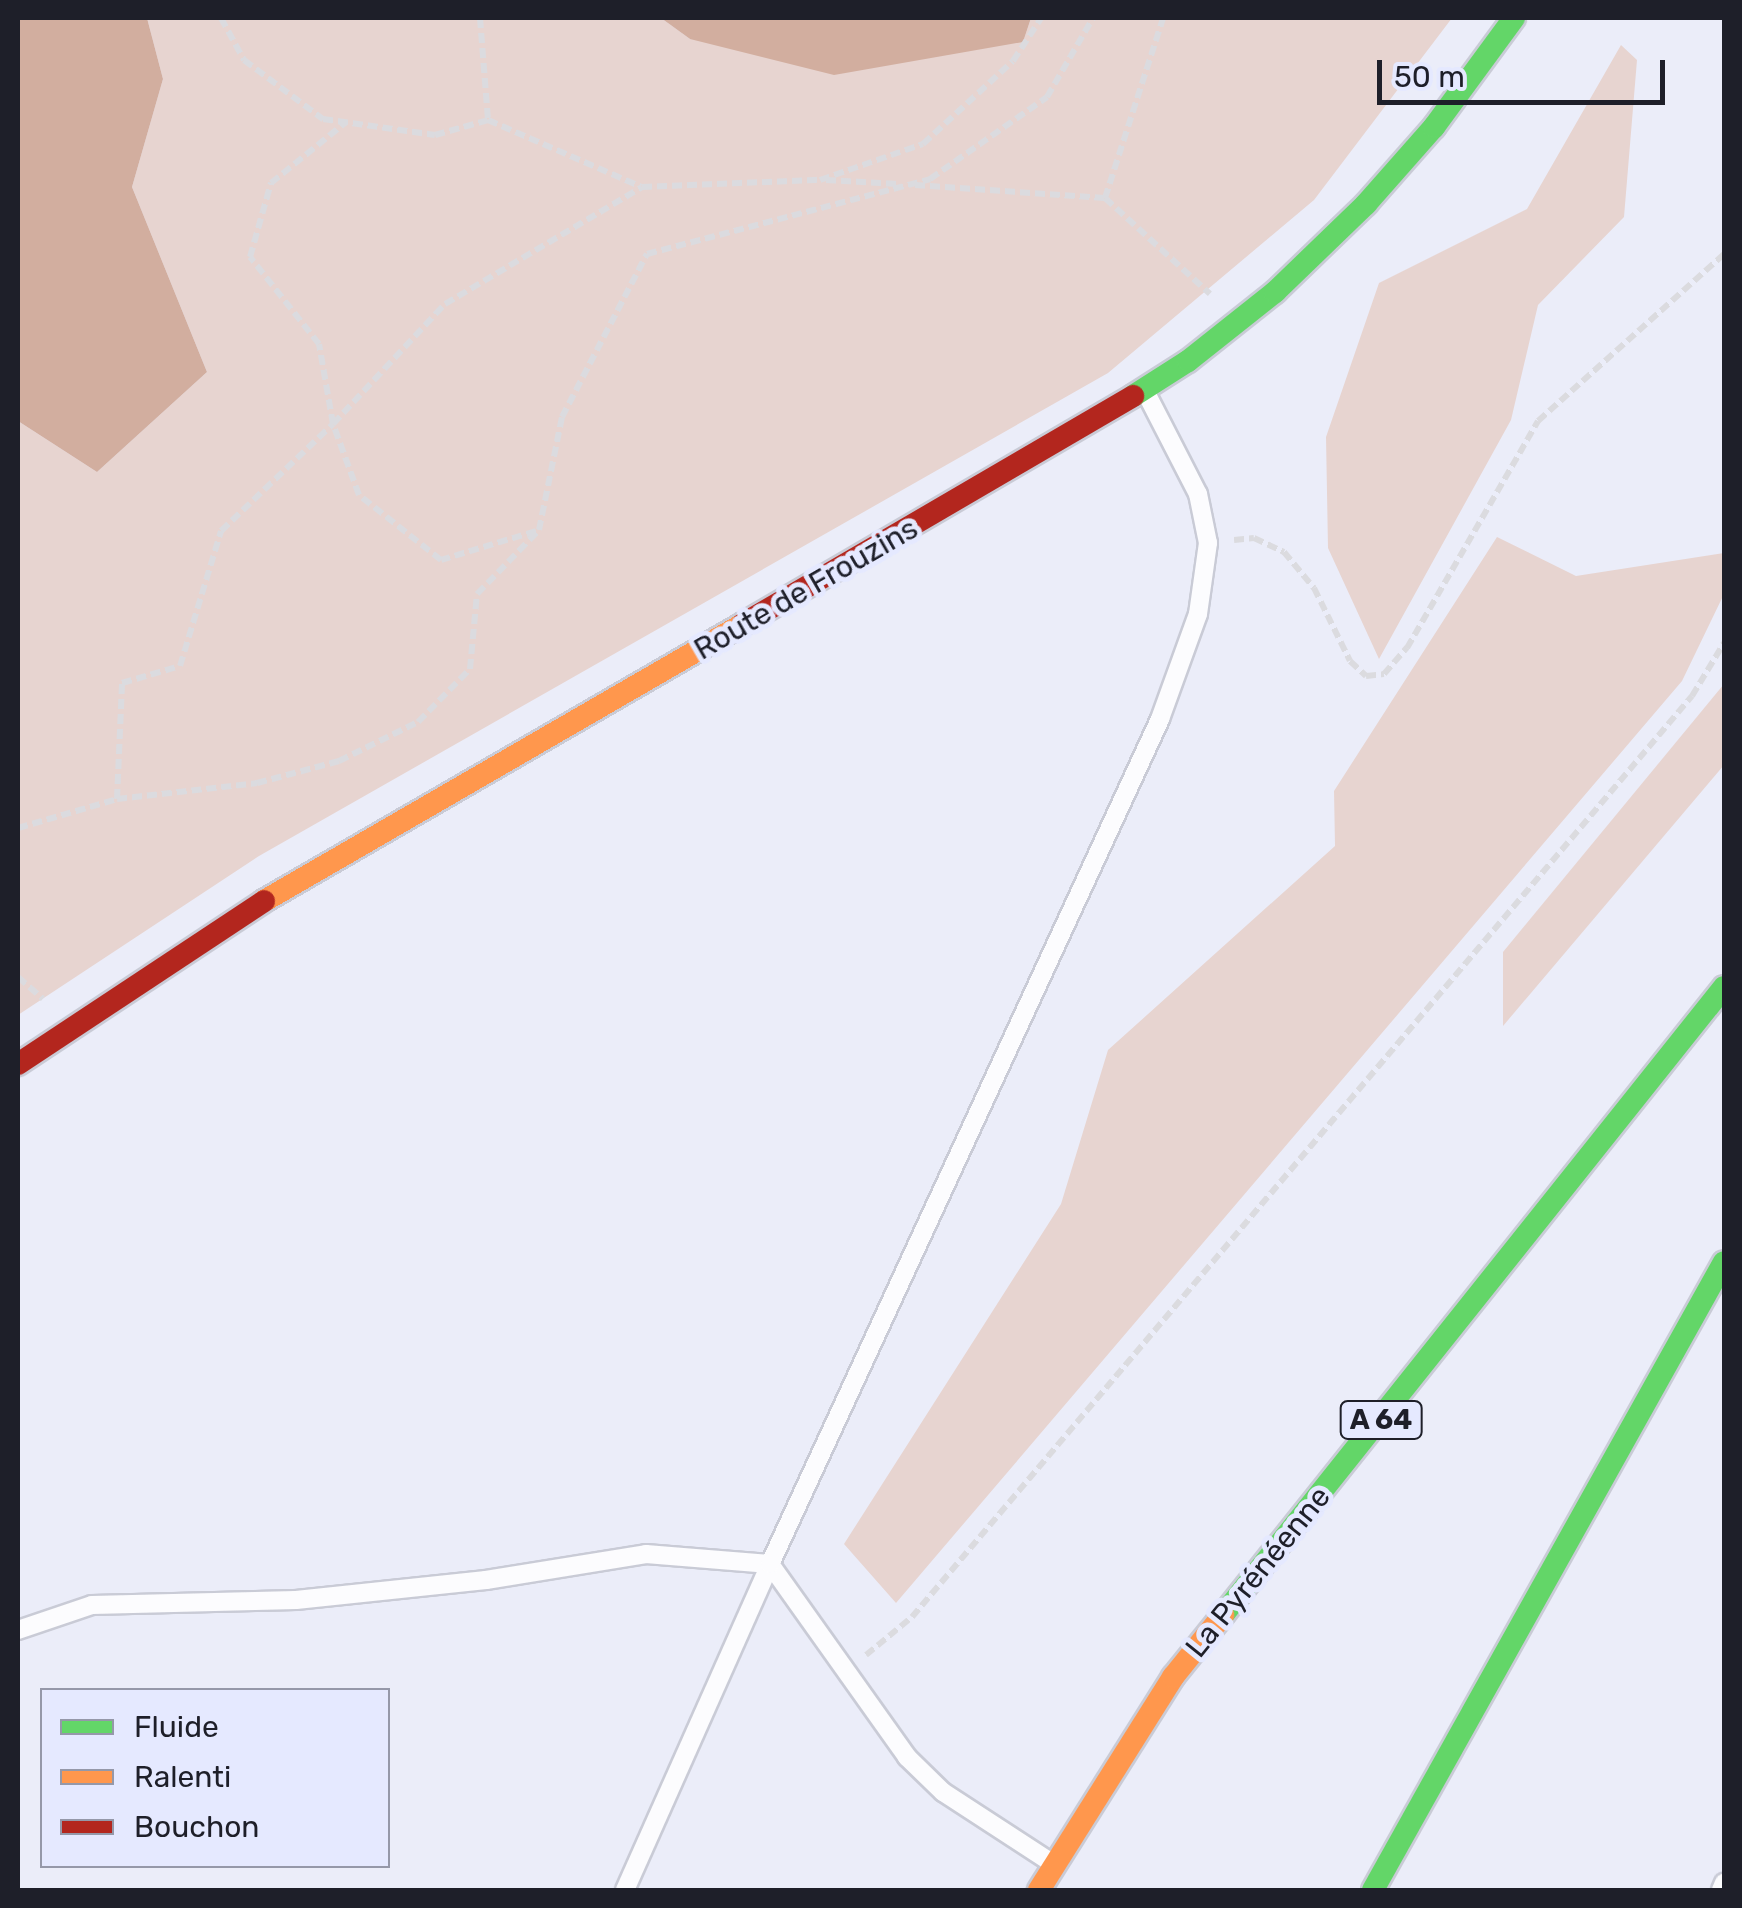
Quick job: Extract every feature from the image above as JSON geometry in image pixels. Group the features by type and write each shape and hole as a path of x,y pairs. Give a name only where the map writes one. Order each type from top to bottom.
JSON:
{"main road":[{"name":"Route de Frouzins","path":"18,1064 221,926 1145,390 1240,323 1402,166 1514,18"},
{"name":"La Pyrénéenne","path":"1038,1890 1173,1677 1724,988"},
{"path":"1373,1890 1724,1262"}],"lane":[{"path":"625,1890 770,1564 1160,719 1198,614 1208,543 1198,494 1145,390"},
{"path":"18,1630 92,1606 296,1600 486,1580 646,1554 770,1564"},
{"path":"770,1564 907,1757 943,1792 1054,1864"},
{"path":"1721,1890 1724,1883"}],"path":[{"path":"221,18 244,60 324,118 435,135 488,120 642,187 820,180 1106,198 1240,323"},
{"path":"480,18 488,120"},
{"path":"820,180 923,144 1013,61 1041,18"},
{"path":"18,828 117,799 258,783 339,761 418,722 470,668 478,594 538,530 562,418 647,254 930,179 1047,97 1093,18"},
{"path":"1106,198 1163,18"},
{"path":"346,122 271,183 250,258 318,344 332,424 360,495 441,560 538,530"},
{"path":"117,799 122,683 180,666 221,531 332,424 444,304 642,187"},
{"path":"1208,543 1254,538 1284,552 1314,588 1350,660 1366,676 1384,674 1407,648 1538,421 1724,254"},
{"path":"845,1672 925,1602 1692,696 1724,643"}],"shaded area":[{"path":"18,18 147,18 163,79 132,187 207,372 97,472 18,421"},
{"path":"147,18 661,18 690,39 1023,42 1031,18 1452,18 1314,200 1108,373 259,856 18,1015 18,421 97,472 207,372 132,187 163,79"},
{"path":"661,18 1031,18 1023,42 834,75 690,39"},
{"path":"1621,45 1637,60 1624,217 1538,305 1511,420 1379,659 1328,548 1326,437 1379,283 1527,209"},
{"path":"1497,537 1576,576 1724,553 1724,594 1682,681 896,1603 844,1544 1061,1204 1108,1050 1335,846 1334,791"},
{"path":"1724,684 1724,765 1503,1026 1503,952"}],"traffic: fast":[{"path":"1133,396 1188,361 1275,292 1366,204 1434,127 1514,18"},
{"path":"1223,1615 1724,987"},
{"path":"1373,1890 1724,1262"}],"traffic: slow":[{"path":"264,901 743,624"},
{"path":"1039,1890 1173,1677 1223,1615"}],"traffic: jam":[{"path":"743,624 1133,396"},
{"path":"18,1064 264,901"}]}
